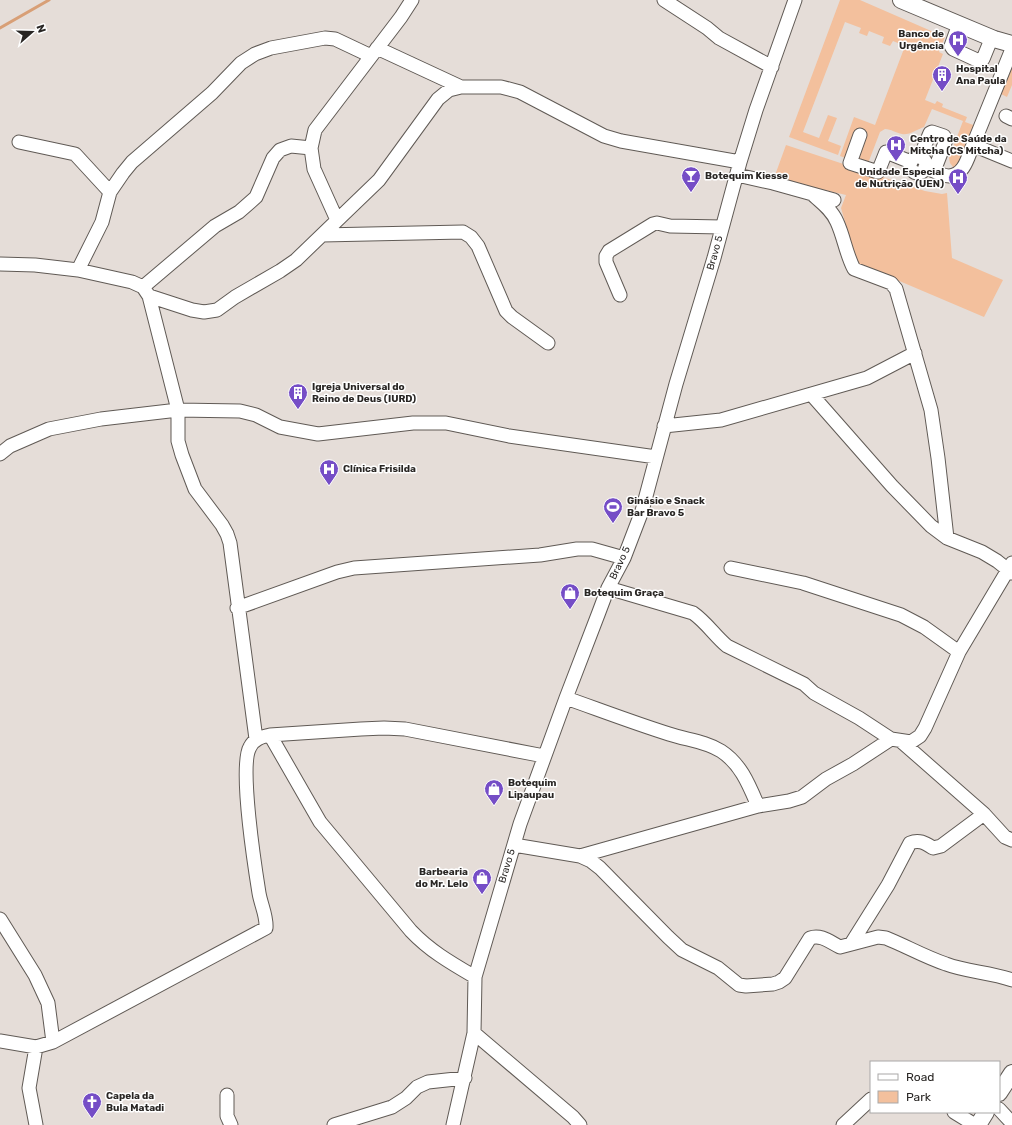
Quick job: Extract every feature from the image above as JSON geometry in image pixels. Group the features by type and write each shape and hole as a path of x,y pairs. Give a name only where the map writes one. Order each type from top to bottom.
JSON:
{"main road":[{"path":"901,0 1012,44"},
{"path":"1000,1091 1012,1073"},
{"path":"976,1125 985,1113"}],"street":[{"path":"337,220 314,169 311,148 315,130 412,0"},
{"path":"664,0 707,28 719,38 772,67"},
{"name":"Bravo 5","path":"453,1125 465,1078 474,1032 475,977 514,844 544,756 608,588 624,558 642,511 664,426 738,168 795,0"},
{"path":"959,24 952,46 953,49 979,61 983,59 992,37"},
{"path":"78,270 102,222 110,192 132,162 212,93 241,63 255,54 272,48 325,38 335,39 374,52 460,86 501,87 520,92 604,136 738,168 773,183 834,200"},
{"path":"860,135 850,163 878,172 886,152 923,164 949,176 959,173 964,167 1012,48"},
{"path":"0,264 35,265 78,270 132,282 146,292 192,310 204,312 217,310 235,297 296,260 379,180 438,99 449,90 460,86"},
{"path":"19,142 75,154 110,192"},
{"path":"973,145 1012,160"},
{"path":"146,292 215,226 239,212 256,197 273,158 280,150 291,146 311,148"},
{"path":"812,194 827,207 837,221 849,260 854,269 891,283 896,289 931,410 947,538"},
{"path":"620,295 606,262 606,256 609,251 657,223 670,226 722,227"},
{"path":"322,235 463,232 471,237 478,246 506,311 548,343"},
{"path":"146,292 178,410 178,441 182,455 195,489 222,525 230,543 245,650 252,718 256,739"},
{"path":"664,426 721,420 867,378 915,353"},
{"path":"580,856 758,806 789,801 802,797 826,779 897,740 911,742 920,736 925,728 959,652 1011,569 982,552 947,538 931,526 892,486 811,394"},
{"path":"0,454 10,446 48,429 101,419 178,410 240,411 256,416 280,427 318,434 413,423 446,423 509,436 656,457"},
{"path":"238,608 337,572 354,568 540,555 592,548 624,558"},
{"path":"731,568 803,583 900,615 924,627 959,652"},
{"path":"608,588 693,613 699,617 727,646 804,684 814,693 897,740 984,814 1006,837 1012,840"},
{"path":"566,698 671,735 708,744 722,752 737,766 746,779 758,806"},
{"path":"0,1041 36,1047 53,1042 266,928 267,920 261,902 255,868 246,766 249,748 256,739 270,735 391,728 405,729 544,756"},
{"path":"270,735 320,822 411,931 423,944 441,958 475,977"},
{"path":"851,944 888,885 910,843 920,841 933,848 941,846 984,814"},
{"path":"514,844 580,856 591,861 600,868 682,950 718,968 739,985 746,986 773,984 779,982 785,978 810,938 816,936 822,937 840,947 878,937 886,938 946,964 961,969 999,975 1012,980"},
{"path":"0,919 35,975 48,1003 53,1042"},
{"path":"474,1032 580,1125"},
{"path":"36,1047 30,1088 36,1125"},
{"path":"334,1125 392,1107 406,1098 417,1087 428,1082 465,1078"},
{"path":"227,1095 227,1116 231,1125"},
{"path":"843,1125 870,1100"},
{"path":"1000,1110 1012,1123"},
{"path":"956,1113 976,1125"}],"green space":[{"path":"840,0 860,0 945,37 939,52 943,54 925,100 935,104 937,101 943,104 942,107 967,117 965,122 976,126 958,167 953,167 949,158 963,121 932,109 924,127 913,132 904,134 885,129 880,132 867,166 840,156 854,117 875,125 905,46 893,41 890,46 882,43 884,37 869,31 867,36 859,33 861,28 845,22 803,132 819,138 828,115 837,118 828,141 841,146 838,155 789,137"},
{"path":"1012,66 1012,85 1007,97 1001,94"},
{"path":"786,145 925,191 942,194 947,193 952,258 1003,280 984,317 857,263 841,208 846,195 774,178"}],"waterway":[{"path":"0,28 49,0"}],"place":[{"name":"Banco de Urgência","path":"958,57"},
{"name":"Hospital Ana Paula","path":"942,92"},
{"name":"Centro de Saúde da Mitcha (CS Mitcha)","path":"896,162"},
{"name":"Botequim Kiesse","path":"691,193"},
{"name":"Unidade Especial de Nutrição (UEN)","path":"958,195"},
{"name":"Igreja Universal do Reino de Deus (IURD)","path":"298,410"},
{"name":"Clínica Frisilda","path":"329,486"},
{"name":"Ginásio e Snack Bar Bravo 5","path":"613,524"},
{"name":"Botequim Graça","path":"570,610"},
{"name":"Botequim Lipaupau","path":"494,806"},
{"name":"Barbearia do Mr. Lelo","path":"482,895"},
{"name":"Capela da Bula Matadi","path":"92,1119"}]}
